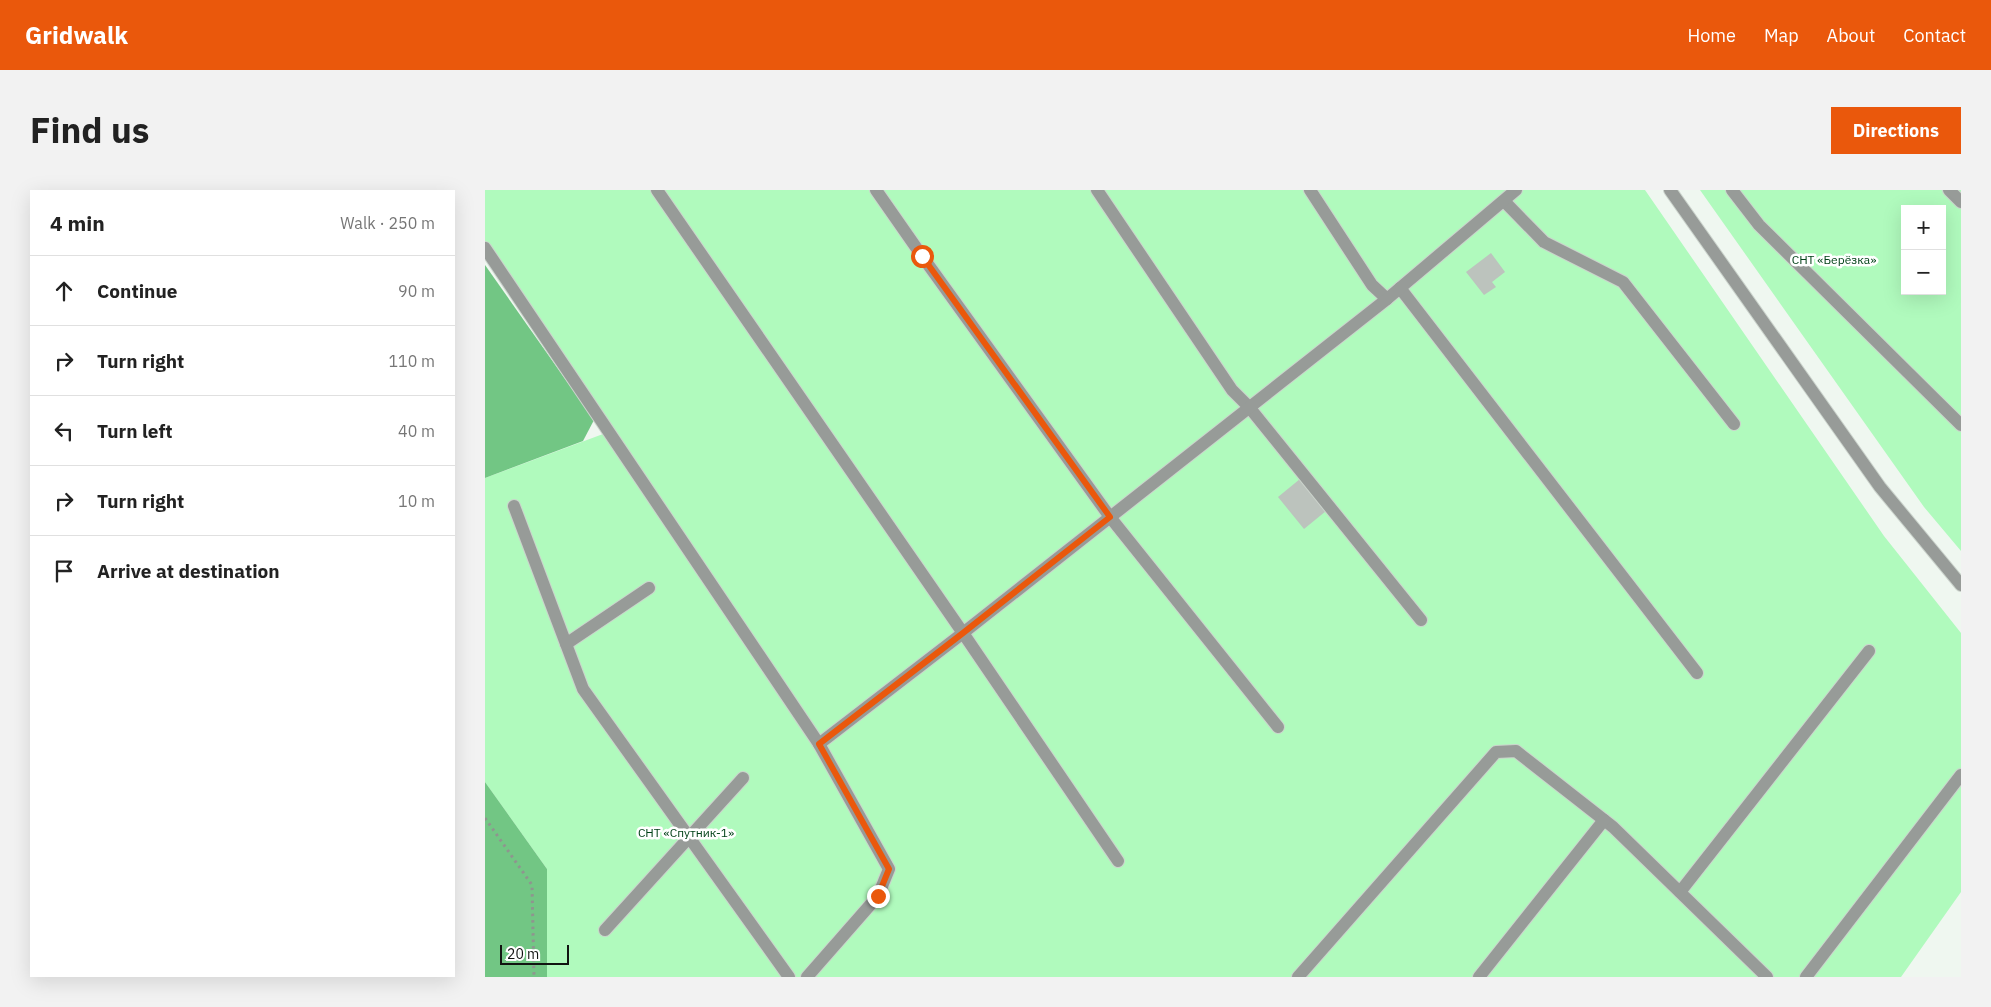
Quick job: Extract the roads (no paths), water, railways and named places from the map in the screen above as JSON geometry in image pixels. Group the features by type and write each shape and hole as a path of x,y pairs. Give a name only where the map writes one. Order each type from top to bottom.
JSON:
{"street":[{"path":"657,190 963,633 1118,862"},
{"path":"876,190 1110,517 1278,727"},
{"path":"1097,190 1232,390 1249,407 1421,620"},
{"path":"1310,190 1372,285 1387,299"},
{"path":"819,744 1387,299 1516,190"},
{"path":"1670,190 1880,487 1961,585"},
{"path":"1732,190 1759,225 1961,425"},
{"path":"1949,190 1961,202"},
{"path":"1504,200 1544,242 1623,282 1734,424"},
{"path":"485,248 819,744 889,869 878,896 807,977"},
{"path":"1400,288 1697,673"},
{"path":"514,506 583,689 789,977"},
{"path":"566,644 649,588"},
{"path":"1680,892 1869,651"},
{"path":"1301,976 1496,752 1516,751 1604,820 1767,977"},
{"path":"1805,977 1961,775"},
{"path":"605,930 743,778"},
{"path":"1479,977 1604,820"}],"park label":[{"name":"СНТ «Берёзка»","path":"1834,260"},
{"name":"СНТ «Спутник-1»","path":"686,833"}]}
